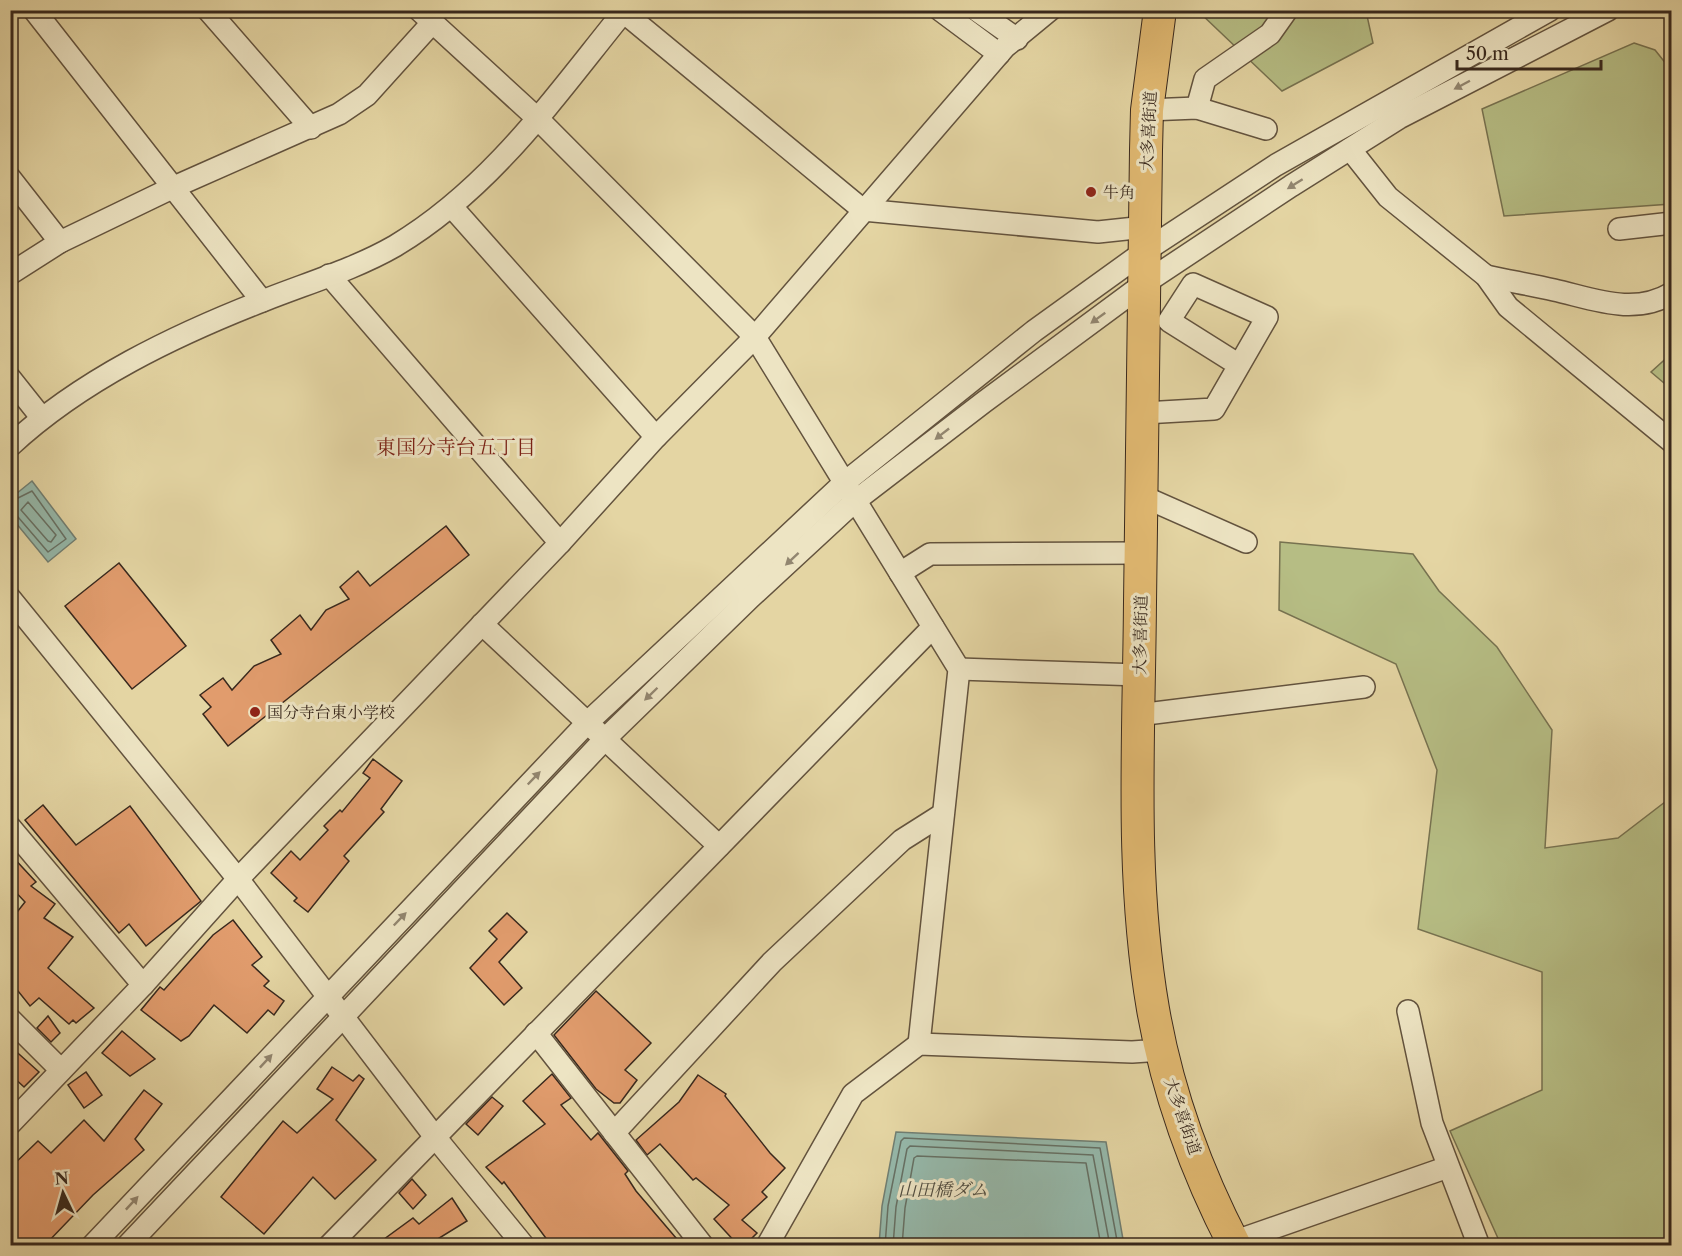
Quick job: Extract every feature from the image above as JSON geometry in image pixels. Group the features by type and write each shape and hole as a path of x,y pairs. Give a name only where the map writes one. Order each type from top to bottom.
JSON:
{"highway":[{"name":"大多喜街道","path":"1160,10 1148,110 1145,239 1138,715 1142,908 1147,966 1162,1050 1184,1126 1234,1244"}],"street":[{"path":"34,10 262,301"},
{"path":"208,10 311,128"},
{"path":"940,10 999,54"},
{"path":"976,10 1017,39"},
{"path":"10,1124 143,985 238,879 560,543 656,437 755,337 999,54 1050,10"},
{"path":"1197,108 1205,79 1270,34 1287,10"},
{"path":"92,1245 588,722 1034,331 1145,239 1550,10"},
{"path":"128,1245 606,738 751,597 850,492 984,402 1145,283 1350,149 1399,118 1608,10"},
{"path":"10,446 41,417 108,375 183,335 393,247 452,207 509,153 623,11 863,210 1098,232 1145,239"},
{"path":"10,274 60,242 174,187 311,128 367,95 425,17 538,119 755,337 959,669 919,1044"},
{"path":"1148,110 1197,108 1266,129"},
{"path":"1350,149 1388,197 1486,276 1508,307 1671,442"},
{"path":"10,178 60,242"},
{"path":"452,207 656,437"},
{"path":"1619,229 1671,223"},
{"path":"328,275 560,543"},
{"path":"1486,276 1606,303 1629,305 1658,301 1671,293"},
{"path":"1144,413 1214,409 1239,365"},
{"path":"10,378 41,417"},
{"path":"1142,496 1246,542"},
{"path":"900,573 930,554 1141,553"},
{"path":"10,598 238,879 435,1137 525,1245"},
{"path":"482,624 719,846"},
{"path":"337,1243 435,1137 933,627"},
{"path":"959,669 1140,675"},
{"path":"1138,715 1364,687"},
{"path":"614,1133 772,962 902,840 944,814"},
{"path":"12,833 143,985"},
{"path":"1408,1011 1432,1123 1479,1245"},
{"path":"10,1019 61,1070"},
{"path":"536,1033 703,1245"},
{"path":"767,1245 853,1094 919,1044 1132,1052 1162,1050"},
{"path":"1234,1244 1448,1167"}],"green space":[{"path":"1198,11 1366,11 1373,43 1282,91"},
{"path":"1634,43 1655,50 1671,70 1671,204 1504,216 1482,109"},
{"path":"1671,354 1671,389 1651,372"},
{"path":"1280,542 1413,554 1439,591 1497,647 1552,730 1545,848 1618,838 1665,802 1671,803 1671,1245 1501,1245 1450,1131 1542,1090 1542,972 1418,929 1437,770 1396,664 1279,610"}],"water":[{"path":"32,481 76,539 48,562 11,517 11,498"},
{"name":"山田橋ダム","path":"896,1132 1106,1142 1124,1245 879,1245 882,1206"}],"building":[{"path":"446,526 469,555 228,746 203,714 211,707 200,695 223,678 232,690 254,666 281,654 271,640 300,615 311,630 326,610 349,599 340,587 358,571 370,586"},
{"path":"119,563 186,646 132,689 65,606"},
{"path":"373,759 402,781 381,809 384,812 344,856 349,861 308,912 294,901 297,898 271,873 291,851 300,860 328,830 324,826 340,810 342,812 370,778 363,773"},
{"path":"43,805 76,845 130,806 201,901 146,946 129,924 119,933 25,820"},
{"path":"10,854 36,882 31,886 55,904 44,918 73,937 48,968 94,1008 76,1023 73,1020 69,1024 39,998 30,1006 10,981 10,921 25,902 10,886"},
{"path":"507,913 527,932 499,962 522,988 504,1005 470,968 497,939 489,931"},
{"path":"233,920 262,957 252,965 269,981 264,986 284,1001 274,1015 268,1010 247,1033 214,1005 189,1036 181,1041 141,1010 160,987 164,990 213,935"},
{"path":"596,991 651,1043 625,1070 637,1080 620,1103 614,1103 596,1089 554,1035"},
{"path":"48,1016 60,1033 51,1042 37,1028"},
{"path":"122,1031 155,1059 130,1076 102,1053"},
{"path":"10,1046 39,1072 24,1087 10,1074"},
{"path":"332,1067 353,1081 359,1075 364,1079 336,1120 376,1160 335,1199 313,1177 264,1234 221,1197 283,1121 297,1133 333,1099 317,1089"},
{"path":"86,1072 102,1095 84,1108 68,1085"},
{"path":"552,1074 571,1098 561,1105 591,1140 598,1133 628,1171 625,1174 636,1191 682,1245 551,1245 504,1182 502,1184 486,1167 545,1124 523,1101"},
{"path":"698,1075 726,1094 725,1096 770,1153 785,1168 762,1192 767,1197 742,1220 757,1233 745,1245 738,1245 714,1219 729,1205 696,1178 693,1180 660,1144 647,1155 636,1140 679,1102"},
{"path":"144,1090 162,1104 135,1139 144,1150 93,1195 45,1245 10,1245 10,1168 38,1141 51,1153 84,1120 104,1141"},
{"path":"492,1097 503,1106 478,1135 466,1124"},
{"path":"412,1179 426,1195 413,1209 399,1193"},
{"path":"452,1198 467,1221 428,1245 376,1245 413,1218 419,1224"}],"place":[{"name":"牛角","path":"1091,192"},
{"name":"国分寺台東小学校","path":"255,712"}],"district":[{"name":"東国分寺台五丁目","path":"456,447"}]}
